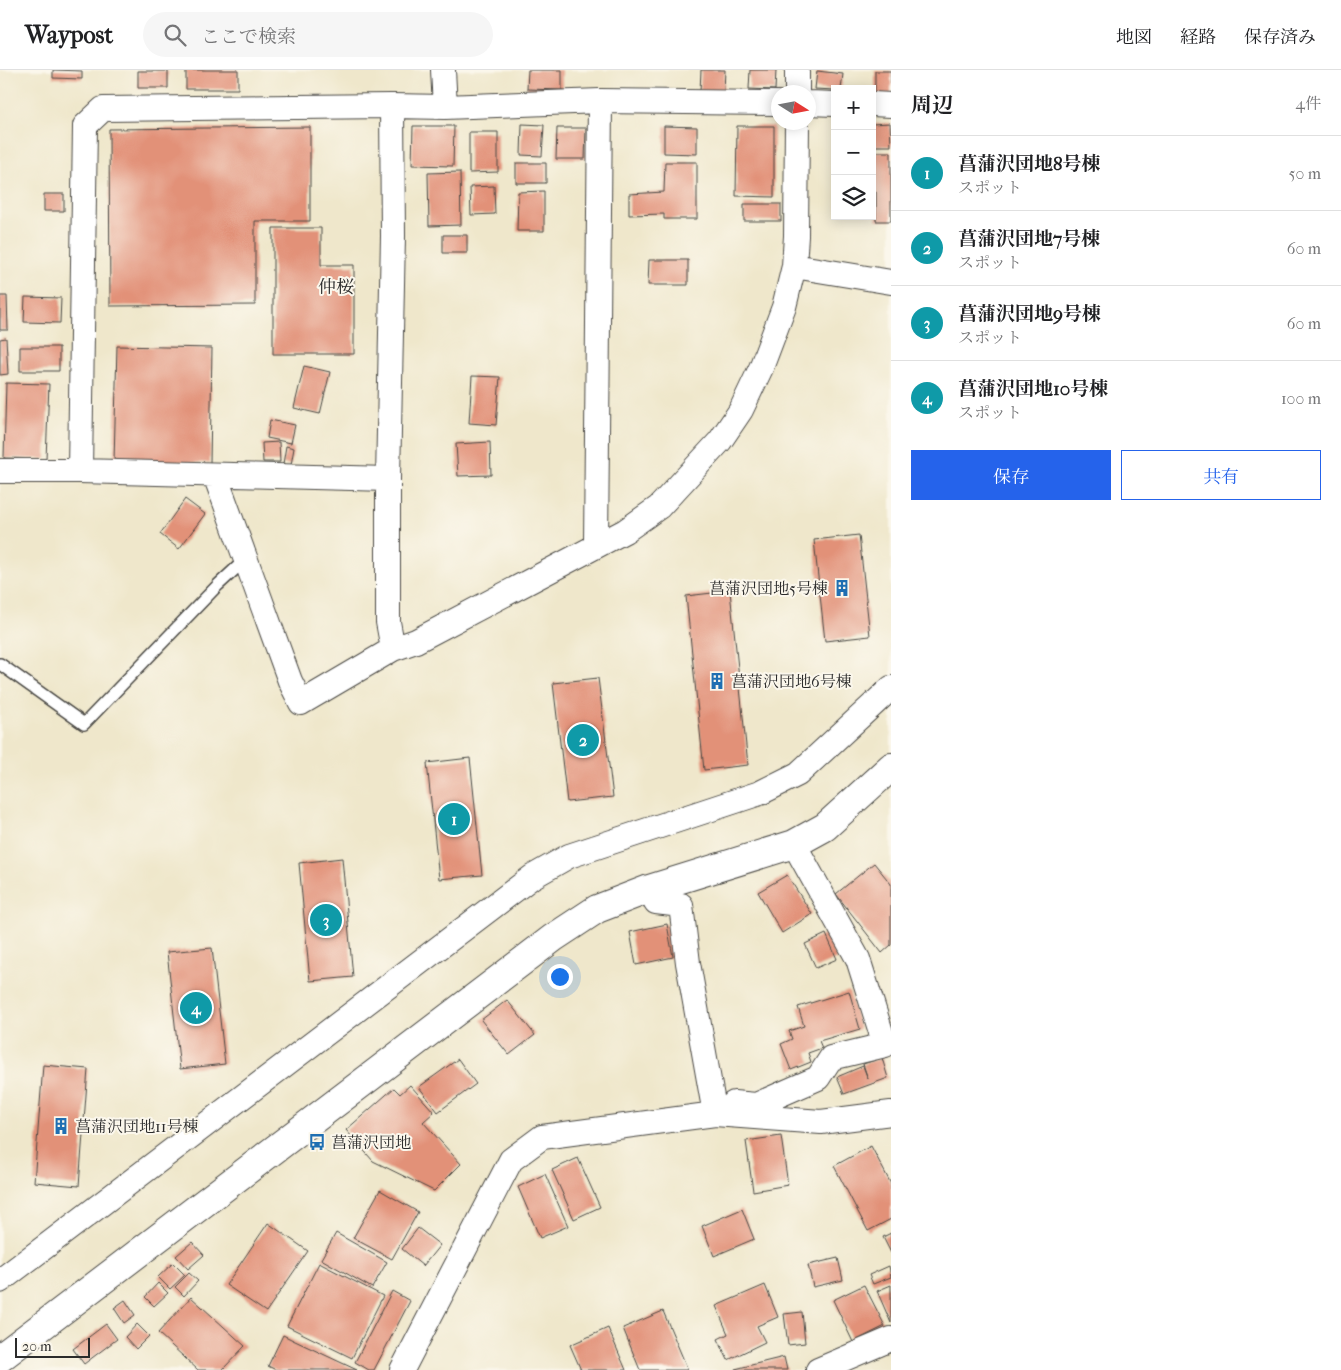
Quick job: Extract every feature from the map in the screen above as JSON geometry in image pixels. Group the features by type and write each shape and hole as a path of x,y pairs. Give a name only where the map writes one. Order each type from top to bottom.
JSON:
{"street":[{"path":"443,70 445,107"},
{"path":"797,70 797,85"},
{"path":"596,546 600,101"},
{"path":"80,471 85,126 103,109 445,107 600,101 771,103"},
{"path":"816,103 831,104"},
{"path":"876,104 891,105"},
{"path":"392,106 393,236 388,479 388,622 393,649"},
{"path":"216,475 290,681 302,703 393,649 416,641 626,531 659,507 720,441 740,410 761,368 784,307 794,266 797,130"},
{"path":"794,266 891,282"},
{"path":"0,471 80,471 388,479"},
{"path":"0,1281 532,878 569,856 760,792 798,774 891,688"},
{"path":"0,1358 553,938 598,909 650,889 794,844 825,827 891,766"},
{"path":"402,1370 511,1160 542,1137 714,1108 756,1105 818,1078 832,1058 885,1045 858,959 794,844"},
{"path":"650,889 656,902 682,904 688,963 714,1108"},
{"path":"714,1108 821,1122 891,1113"},
{"path":"818,1370 891,1339"}],"lane":[{"path":"0,664 84,724 218,585 245,560"}],"building":[{"path":"53,70 82,71 82,79 53,78"},
{"path":"186,70 238,70 238,89 186,89"},
{"path":"528,70 562,70 562,90 527,89"},
{"path":"701,70 725,70 724,91 700,91"},
{"path":"750,70 776,70 775,85 771,85 771,90 749,89"},
{"path":"138,71 168,71 168,88 138,88"},
{"path":"817,71 843,74 842,85 831,85 831,90 816,89"},
{"path":"875,71 891,71 891,94 876,95"},
{"path":"890,123 891,146 876,146 876,124"},
{"path":"522,124 544,125 542,156 521,155"},
{"path":"413,126 454,126 453,166 412,165"},
{"path":"664,126 697,127 697,154 664,153"},
{"path":"737,126 771,126 771,130 774,130 774,197 736,196"},
{"path":"310,127 310,221 255,221 255,305 110,306 109,129"},
{"path":"557,128 586,128 585,159 556,159"},
{"path":"469,132 498,132 498,172 469,173"},
{"path":"876,152 891,152 891,221 876,220"},
{"path":"665,162 697,162 697,219 664,219 664,214 629,215 629,194 664,192"},
{"path":"516,163 546,163 546,183 516,183"},
{"path":"460,172 461,225 429,226 428,173"},
{"path":"494,186 495,214 471,215 470,187"},
{"path":"544,191 544,231 517,231 518,192"},
{"path":"44,194 64,194 64,211 44,211"},
{"path":"744,204 781,204 781,221 744,221"},
{"path":"273,228 321,228 321,265 354,265 354,354 273,354"},
{"path":"443,235 467,235 467,253 443,253"},
{"path":"649,260 688,260 688,285 648,285"},
{"path":"0,296 7,296 8,330 0,330"},
{"path":"25,297 61,298 60,323 24,322"},
{"path":"6,338 8,374 0,375 0,339"},
{"path":"117,346 212,348 210,463 114,461"},
{"path":"20,347 59,347 59,371 20,371"},
{"path":"304,366 330,372 320,414 294,408"},
{"path":"472,376 500,377 496,425 469,423"},
{"path":"6,383 49,384 46,459 4,458"},
{"path":"270,420 295,425 291,443 267,438"},
{"path":"279,442 280,462 263,462 262,443"},
{"path":"490,442 491,475 458,476 456,444"},
{"path":"286,446 294,448 291,465 283,464"},
{"path":"185,499 205,514 179,549 160,534"},
{"name":"菖蒲沢団地5号棟","path":"859,535 870,636 825,641 814,540"},
{"name":"菖蒲沢団地6号棟","path":"730,591 748,765 704,770 686,596"},
{"path":"598,678 613,797 567,802 553,683"},
{"path":"470,758 482,875 439,879 427,763"},
{"path":"342,858 353,977 310,981 299,863"},
{"path":"874,863 891,884 891,945 882,953 836,894"},
{"path":"787,875 812,914 782,933 758,892"},
{"path":"667,924 673,957 636,965 630,932"},
{"path":"826,934 837,959 816,968 805,944"},
{"path":"212,948 225,1064 180,1069 167,952"},
{"path":"849,991 860,1029 819,1041 822,1048 808,1053 811,1062 791,1070 781,1044 792,1039 789,1031 804,1026 798,1007"},
{"path":"507,1000 535,1035 509,1055 481,1020"},
{"path":"882,1058 888,1078 844,1094 837,1077 863,1066 868,1079 863,1064"},
{"path":"458,1059 476,1084 438,1112 419,1087"},
{"name":"菖蒲沢団地11号棟","path":"43,1065 88,1069 79,1186 34,1182"},
{"path":"410,1085 434,1112 423,1122 461,1164 434,1191 373,1161 346,1130 394,1088 400,1094"},
{"path":"781,1136 788,1185 753,1191 746,1141"},
{"path":"871,1146 891,1184 891,1219 868,1231 834,1166"},
{"path":"578,1158 600,1207 574,1219 552,1170"},
{"path":"545,1174 568,1226 540,1238 518,1187"},
{"path":"380,1190 418,1212 392,1259 353,1238"},
{"path":"742,1209 754,1239 714,1256 702,1226"},
{"path":"268,1223 308,1251 266,1312 226,1285"},
{"path":"418,1228 440,1245 423,1266 402,1249"},
{"path":"336,1233 387,1262 372,1288 321,1259"},
{"path":"891,1233 891,1253 883,1237"},
{"path":"192,1242 204,1255 188,1269 176,1256"},
{"path":"838,1258 843,1280 813,1287 808,1265"},
{"path":"173,1263 185,1275 170,1289 158,1277"},
{"path":"319,1263 383,1296 352,1358 287,1326"},
{"path":"889,1266 891,1277 873,1284 869,1275"},
{"path":"189,1273 198,1281 184,1296 175,1287"},
{"path":"158,1283 168,1293 154,1306 145,1297"},
{"path":"765,1285 778,1317 757,1326 765,1342 728,1360 718,1339 728,1334 716,1306"},
{"path":"864,1285 885,1326 853,1342 833,1300"},
{"path":"891,1285 891,1323 877,1291"},
{"path":"392,1291 410,1301 374,1370 369,1370 355,1362"},
{"path":"191,1297 245,1346 222,1370 198,1370 158,1333"},
{"path":"125,1300 135,1315 124,1323 114,1308"},
{"path":"663,1311 688,1370 640,1370 623,1328"},
{"path":"802,1312 805,1343 788,1345 784,1314"},
{"path":"106,1324 117,1339 84,1364 73,1349"},
{"path":"137,1324 149,1336 136,1349 125,1337"},
{"path":"608,1328 626,1370 581,1370 570,1345"},
{"path":"283,1335 357,1370 276,1370 268,1366"},
{"path":"784,1357 787,1370 735,1370 735,1369"}],"place":[{"name":"菖蒲沢団地5号棟","path":"842,588"},
{"name":"菖蒲沢団地6号棟","path":"717,681"},
{"name":"菖蒲沢団地7号棟","path":"583,740"},
{"name":"菖蒲沢団地8号棟","path":"454,819"},
{"name":"菖蒲沢団地9号棟","path":"326,920"},
{"name":"菖蒲沢団地10号棟","path":"196,1008"},
{"name":"菖蒲沢団地11号棟","path":"61,1126"},
{"name":"菖蒲沢団地","path":"317,1142"}],"district":[{"name":"仲桜","path":"336,287"}]}
